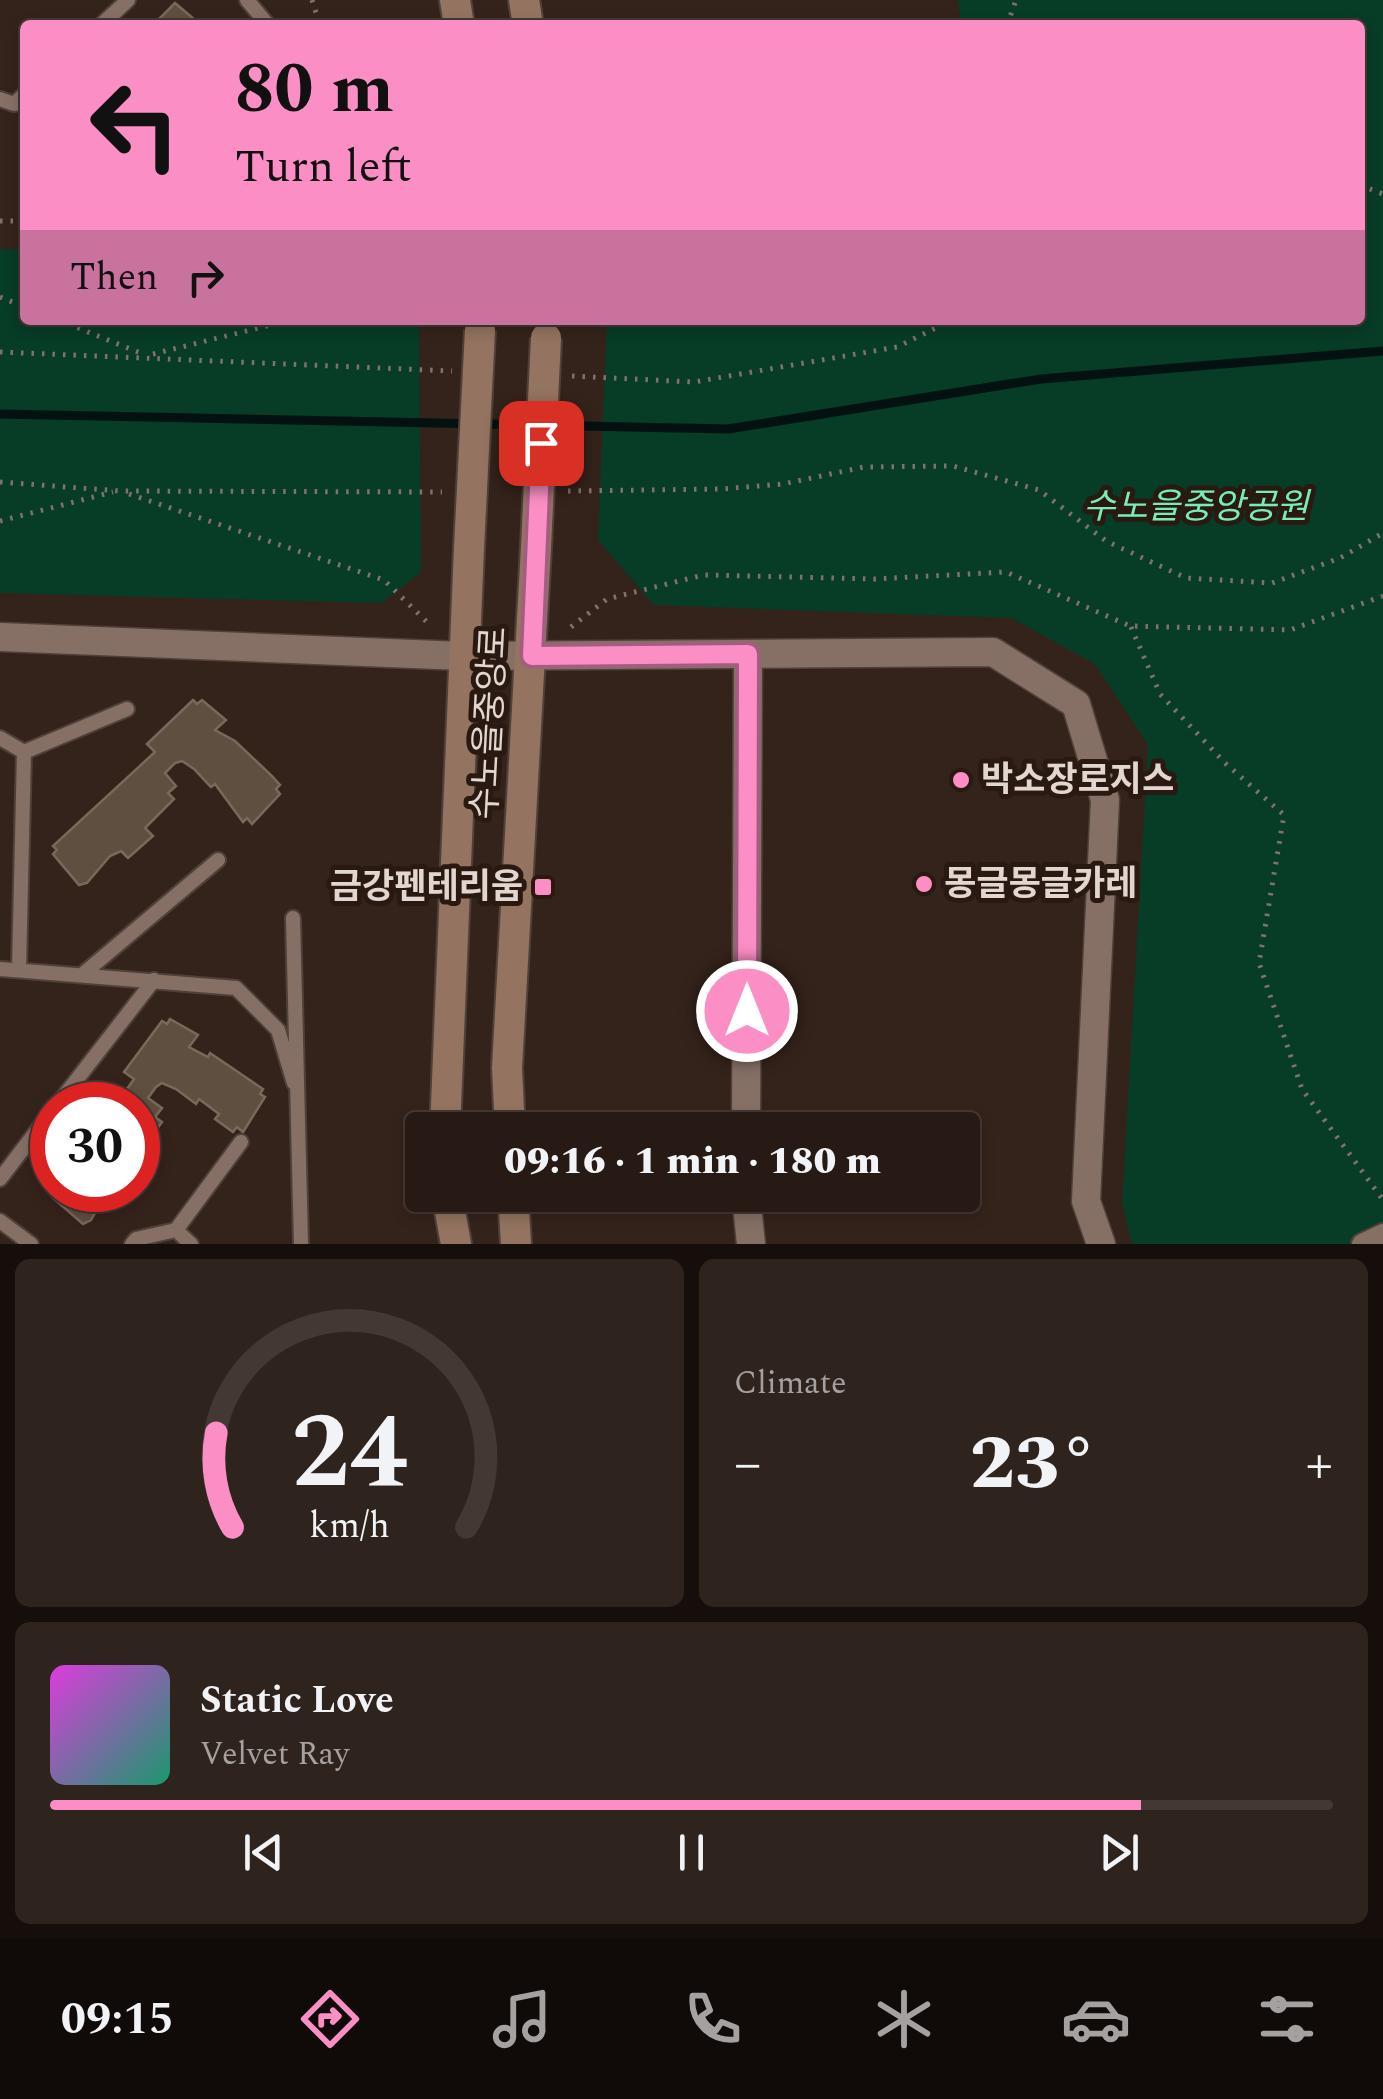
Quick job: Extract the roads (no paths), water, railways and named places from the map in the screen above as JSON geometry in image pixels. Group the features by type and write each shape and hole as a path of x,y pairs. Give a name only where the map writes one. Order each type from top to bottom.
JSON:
{"main road":[{"name":"수노을중앙로","path":"446,1112 462,656 480,325"},
{"name":"수노을중앙로","path":"509,1112 506,1068 532,656 547,329"},
{"path":"450,1212 456,1244"},
{"path":"514,1212 516,1244"}],"street":[{"path":"0,636 462,656 993,652 1076,704 1104,800 1086,1200 1101,1244"},
{"path":"746,1112 748,654"},
{"path":"747,1212 750,1244"},
{"path":"1362,1244 1383,1234"}],"lane":[{"path":"106,20 128,0"},
{"path":"246,0 264,20"},
{"path":"24,752 127,709"},
{"path":"0,738 24,752"},
{"path":"19,970 24,752"},
{"path":"83,974 218,860"},
{"path":"293,918 294,1084 301,1244"},
{"path":"0,969 236,988 278,1030 294,1084"},
{"path":"75,1082 154,980"},
{"path":"0,1179 30,1140"},
{"path":"132,1244 136,1238 176,1230 241,1142"},
{"path":"0,1221 31,1244"},
{"path":"176,1230 191,1244"}],"waterway":[{"path":"0,414 728,429 1041,379 1383,351"}],"place":[{"name":"박소장로지스","path":"961,780"},
{"name":"몽글몽글카레","path":"924,884"},
{"name":"금강펜테리움","path":"543,887"}],"park label":[{"name":"수노을중앙공원","path":"1196,507"}]}
